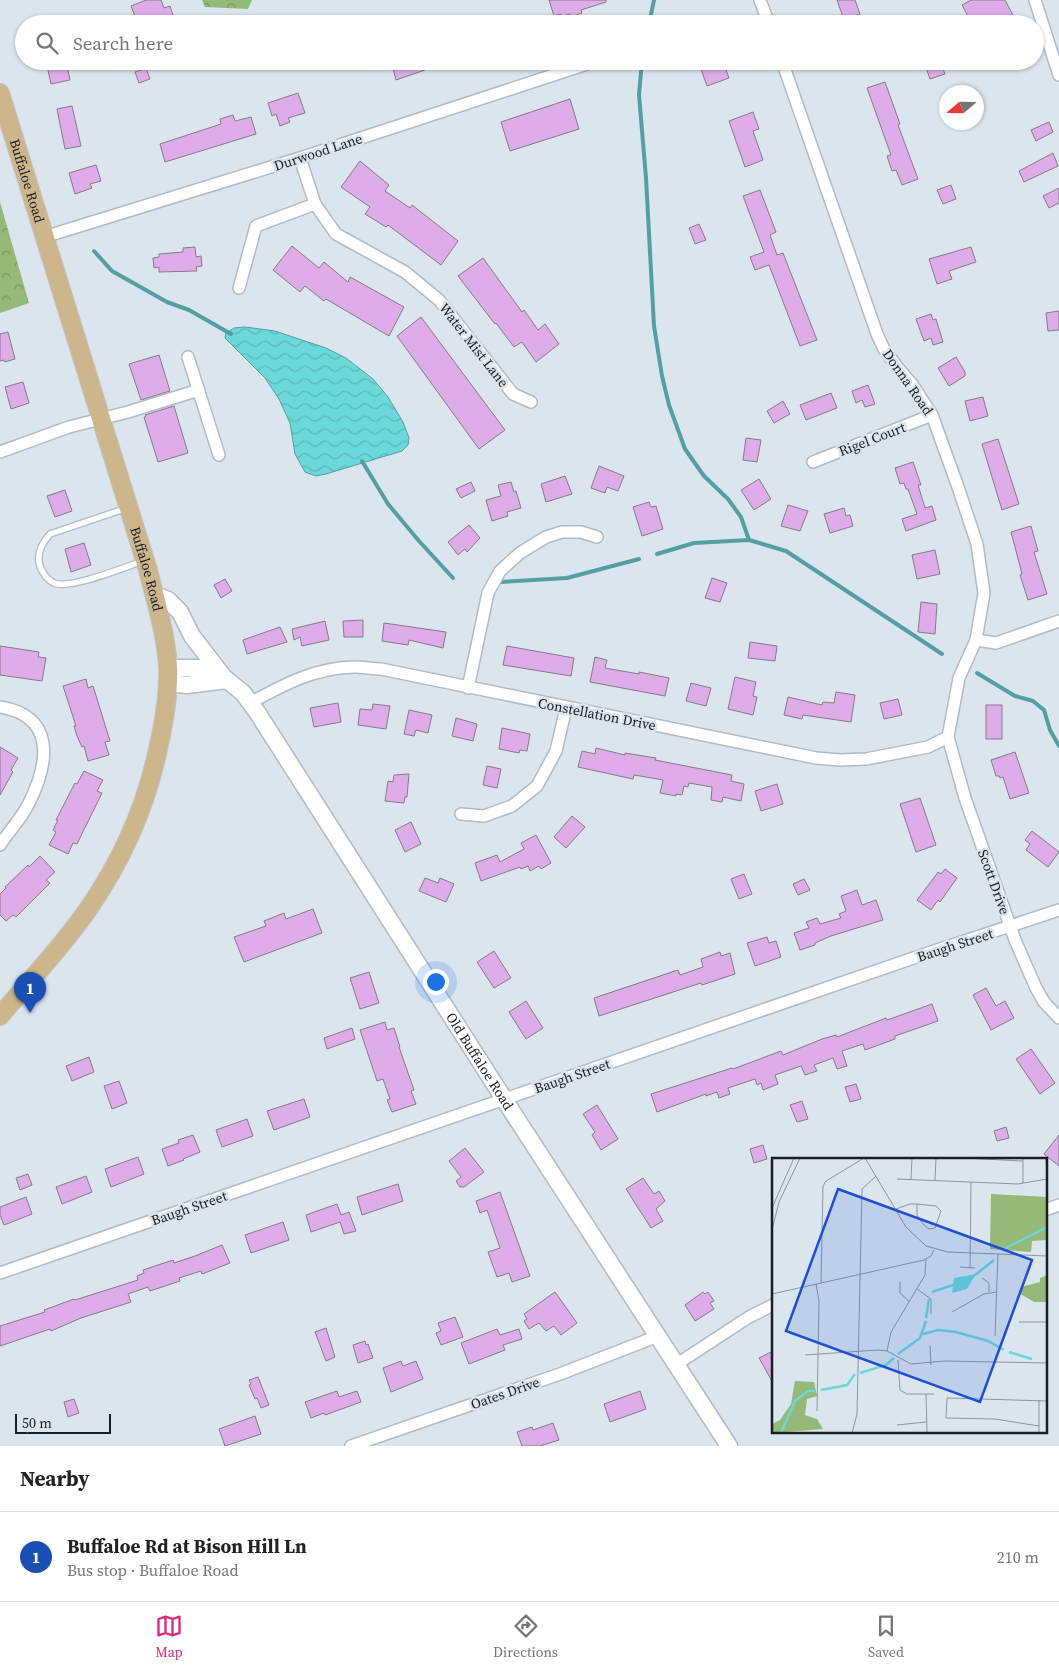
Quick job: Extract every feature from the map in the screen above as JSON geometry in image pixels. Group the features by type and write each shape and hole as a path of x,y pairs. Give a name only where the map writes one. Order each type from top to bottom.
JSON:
{"main road":[{"name":"Buffaloe Road","path":"0,93 145,560 164,636 168,676 163,730 154,769 136,823 118,861 89,908 3,1006"}],"street":[{"path":"760,0 766,15"},
{"path":"1035,0 1040,15"},
{"path":"1044,28 1059,75"},
{"name":"Durwood Lane","path":"44,237 300,158 569,70"},
{"name":"Donna Road","path":"785,70 877,334 884,350 912,384 932,416 977,544 984,593 976,640 959,678 948,737"},
{"name":"Water Mist Lane","path":"300,158 315,204 336,234 405,272 439,300 513,394 532,402"},
{"path":"239,288 256,226 315,204"},
{"path":"188,357 219,455"},
{"path":"0,452 70,427 128,412 199,390"},
{"name":"Rigel Court","path":"812,462 932,416"},
{"path":"468,688 488,593 500,571 520,553 546,538 562,532 581,532 597,537"},
{"name":"Old Buffaloe Road","path":"155,595 168,600 180,612 192,636 224,678 243,693 250,703 729,1446"},
{"path":"976,640 996,643 1059,621"},
{"name":"Constellation Drive","path":"250,703 295,679 314,672 354,667 382,670 816,758 840,760 866,759 928,747 948,737"},
{"path":"168,676 187,685 224,678"},
{"path":"0,707 23,713 32,720 42,738 45,752 38,782 28,805 0,845"},
{"path":"461,814 484,816 512,806 536,786 556,751 566,708"},
{"name":"Scott Drive","path":"948,737 965,798 1026,967 1044,1002 1059,1018"},
{"name":"Baugh Street","path":"0,1273 1059,910"},
{"path":"1046,1210 1059,1205"},
{"path":"677,1364 749,1317 772,1306"},
{"name":"Oates Drive","path":"351,1446 560,1374 658,1336"}],"lane":[{"path":"129,508 50,534 39,551 38,560 46,578 64,586 145,560"}],"green space":[{"path":"202,0 252,0 248,9 205,7"},
{"path":"0,202 29,303 0,313"}],"water":[{"path":"245,327 275,331 326,348 346,358 373,379 388,397 403,422 409,438 408,445 402,451 326,474 316,476 305,472 295,454 290,423 279,399 265,378 225,338 226,333 234,328"}],"building":[{"path":"146,0 161,0 164,8 170,6 173,15 134,15 131,6"},
{"path":"549,0 606,0 606,2 581,10 582,13 576,15 554,15"},
{"path":"837,0 855,0 860,14 842,15"},
{"path":"971,0 1005,0 1013,15 967,15 962,5"},
{"path":"48,70 68,70 70,80 51,84"},
{"path":"147,70 150,79 139,83 135,72"},
{"path":"393,70 425,70 396,80"},
{"path":"701,70 726,70 729,78 707,86"},
{"path":"927,70 943,70 945,74 930,79"},
{"path":"885,82 900,124 898,125 918,179 902,185 896,170 892,171 887,156 891,155 867,88"},
{"path":"298,93 305,113 288,118 290,122 280,126 276,114 272,116 268,103"},
{"path":"570,99 579,129 510,151 501,122"},
{"path":"72,106 81,146 65,149 57,109"},
{"path":"753,112 759,129 753,131 763,160 745,167 729,121"},
{"path":"233,115 235,121 251,117 256,134 165,162 160,144 221,124 220,119"},
{"path":"1049,122 1053,132 1036,141 1031,130"},
{"path":"1053,153 1058,166 1024,182 1019,171"},
{"path":"360,161 389,185 385,191 410,208 412,205 458,241 441,265 388,225 386,227 365,214 370,207 341,187"},
{"path":"96,165 101,181 90,184 92,188 75,194 69,173"},
{"path":"951,185 956,199 943,204 937,190"},
{"path":"1059,188 1059,203 1049,208 1043,196"},
{"path":"760,190 776,232 770,235 777,255 783,253 817,340 800,346 769,265 755,270 750,257 764,252 743,196"},
{"path":"699,224 706,240 695,244 689,228"},
{"path":"292,246 319,268 324,262 348,282 350,277 404,307 389,336 326,299 324,301 305,286 300,292 273,270"},
{"path":"195,247 196,257 201,256 202,266 196,267 197,271 159,272 159,267 154,268 153,258 159,257 159,254 183,252 183,248"},
{"path":"971,247 976,262 949,271 952,279 937,284 929,259"},
{"path":"483,258 522,312 524,310 538,330 545,324 559,344 536,362 522,342 514,347 458,276"},
{"path":"1059,311 1059,330 1048,331 1046,313"},
{"path":"931,314 933,320 936,319 943,342 933,345 931,338 924,341 916,319"},
{"path":"421,317 505,430 479,449 397,336"},
{"path":"8,332 15,359 5,362 4,360 0,361 0,334"},
{"path":"159,355 170,391 141,400 129,364"},
{"path":"956,357 965,372 965,376 949,386 938,368"},
{"path":"23,382 29,403 11,409 5,387"},
{"path":"868,385 875,404 865,407 862,400 856,403 852,391"},
{"path":"831,393 837,408 806,420 800,405"},
{"path":"983,397 988,416 970,421 965,401"},
{"path":"783,401 790,414 774,423 767,411"},
{"path":"174,406 188,453 158,462 144,417 145,415"},
{"path":"746,438 761,440 757,462 743,460"},
{"path":"998,439 1019,504 1002,510 982,444"},
{"path":"913,462 921,485 918,485 925,508 932,506 936,520 906,531 902,519 917,514 908,489 906,489 904,483 900,484 895,468"},
{"path":"599,466 624,476 618,491 607,487 605,493 591,488"},
{"path":"565,476 572,494 546,502 541,484"},
{"path":"759,479 771,499 754,510 741,490"},
{"path":"471,482 475,491 461,498 456,489"},
{"path":"511,482 521,508 507,512 508,516 492,521 486,500 501,496 498,485"},
{"path":"65,490 72,511 55,517 47,496"},
{"path":"649,502 651,507 656,506 663,529 642,536 633,507"},
{"path":"788,505 808,511 800,531 781,526"},
{"path":"844,508 846,516 850,515 853,526 830,533 824,514"},
{"path":"469,525 480,538 467,552 465,549 458,555 448,542"},
{"path":"1031,526 1038,551 1034,552 1047,594 1028,600 1020,575 1022,574 1011,532"},
{"path":"84,543 91,565 71,572 65,549"},
{"path":"935,550 940,574 917,579 912,555"},
{"path":"712,578 727,583 720,602 705,598"},
{"path":"225,579 232,591 221,598 214,585"},
{"path":"921,602 937,604 935,634 918,632"},
{"path":"363,620 363,637 344,637 343,621"},
{"path":"325,621 329,640 302,646 300,637 294,640 292,629"},
{"path":"384,623 446,632 443,648 409,640 408,645 382,641"},
{"path":"280,627 287,642 247,654 243,640"},
{"path":"750,642 777,646 775,661 748,658"},
{"path":"0,646 39,652 38,657 46,658 42,681 0,675"},
{"path":"507,646 574,658 571,676 503,665"},
{"path":"595,657 607,660 605,668 669,678 665,696 590,682"},
{"path":"735,677 756,682 753,696 757,697 753,715 728,709"},
{"path":"86,679 88,688 93,686 110,741 105,742 109,755 88,761 84,746 82,747 77,736 74,726 76,726 63,686"},
{"path":"691,683 711,688 706,706 686,701"},
{"path":"836,692 855,695 851,722 803,715 802,719 784,715 788,697 822,705 823,702 834,703"},
{"path":"898,699 902,715 884,719 880,703"},
{"path":"338,703 341,722 314,727 310,708"},
{"path":"373,704 390,706 386,729 358,725 360,709 372,710"},
{"path":"986,705 1002,705 1002,739 986,739"},
{"path":"409,710 432,715 428,733 416,730 414,736 404,734"},
{"path":"456,718 477,724 473,741 452,736"},
{"path":"502,728 530,734 527,751 520,750 519,753 499,749"},
{"path":"0,747 18,758 11,770 13,772 0,795"},
{"path":"596,748 625,755 625,753 656,758 655,760 732,775 731,781 744,784 741,801 723,797 722,802 711,800 712,787 689,783 688,787 684,786 682,795 676,794 676,796 660,793 663,780 634,775 633,779 578,767 582,751 595,754"},
{"path":"1015,752 1029,793 1010,799 1003,777 996,776 991,760"},
{"path":"487,766 501,769 497,788 483,785"},
{"path":"84,771 103,780 97,791 102,793 77,844 73,843 68,854 49,845 56,832 53,830 58,820 56,820 75,783 77,784"},
{"path":"409,774 407,797 405,797 404,803 385,801 388,781 393,782 394,775"},
{"path":"777,784 783,804 761,811 755,791"},
{"path":"920,798 936,845 916,852 900,804"},
{"path":"572,816 585,827 566,848 554,837"},
{"path":"411,822 421,844 405,852 395,830"},
{"path":"1032,831 1059,852 1048,867 1026,850 1030,844 1025,840"},
{"path":"536,835 551,863 541,869 539,866 530,871 528,866 521,869 520,867 481,881 475,863 497,855 500,862 524,849 521,843"},
{"path":"40,856 55,872 46,880 50,883 16,917 13,915 6,921 0,915 0,894 28,865 29,867"},
{"path":"945,869 957,878 940,902 938,900 931,910 917,900 938,872 941,874"},
{"path":"744,874 752,894 739,899 731,879"},
{"path":"425,878 438,883 440,878 454,884 446,902 419,891"},
{"path":"804,879 810,890 798,895 793,884"},
{"path":"857,890 862,905 876,900 883,920 831,936 815,943 815,945 800,950 794,933 809,928 806,922 817,918 820,924 841,918 839,914 846,911 841,896"},
{"path":"313,909 322,933 244,962 234,937 266,926 264,921 284,913 286,919"},
{"path":"767,937 769,943 776,941 781,957 755,966 747,943"},
{"path":"494,951 511,978 494,988 477,962"},
{"path":"720,952 721,956 730,953 735,974 599,1016 594,998 678,970 680,975 703,967 701,959"},
{"path":"369,972 379,1003 360,1009 350,978"},
{"path":"986,988 996,1006 1005,1001 1014,1018 991,1030 973,995"},
{"path":"526,1001 543,1028 526,1039 509,1012"},
{"path":"932,1004 938,1021 895,1036 895,1039 865,1050 863,1044 842,1051 847,1066 837,1069 833,1058 814,1065 817,1071 805,1075 801,1066 775,1075 778,1084 763,1090 761,1083 757,1085 755,1079 728,1088 730,1094 719,1098 717,1092 706,1096 706,1094 657,1112 651,1094 733,1069 781,1051 783,1055 822,1039 836,1035 837,1037 886,1018 887,1020"},
{"path":"385,1022 387,1030 394,1028 414,1090 411,1091 416,1104 392,1112 387,1100 390,1099 383,1079 377,1081 360,1030"},
{"path":"352,1028 355,1039 327,1049 324,1038"},
{"path":"1031,1049 1055,1083 1040,1094 1016,1059"},
{"path":"89,1057 94,1072 72,1081 66,1066"},
{"path":"119,1081 127,1103 112,1109 104,1086"},
{"path":"856,1084 861,1099 850,1102 845,1087"},
{"path":"304,1099 310,1117 274,1130 267,1111"},
{"path":"802,1101 808,1119 797,1122 790,1105"},
{"path":"597,1105 618,1139 601,1150 592,1135 595,1132 583,1114"},
{"path":"247,1119 253,1136 222,1147 216,1130"},
{"path":"1006,1127 1009,1138 997,1141 994,1131"},
{"path":"193,1135 200,1152 168,1166 162,1149 179,1143 178,1140"},
{"path":"1059,1135 1059,1166 1044,1154"},
{"path":"763,1145 767,1159 754,1163 750,1149"},
{"path":"465,1148 484,1172 464,1187 460,1187 456,1181 461,1177 449,1161"},
{"path":"138,1157 144,1174 111,1187 105,1169"},
{"path":"28,1174 32,1185 20,1190 16,1178"},
{"path":"86,1176 92,1192 62,1204 56,1187"},
{"path":"643,1178 654,1194 659,1191 665,1201 656,1209 663,1221 651,1228 626,1189"},
{"path":"398,1184 403,1201 362,1215 357,1197"},
{"path":"500,1192 530,1276 512,1282 509,1273 497,1277 488,1252 500,1248 487,1210 480,1213 476,1201"},
{"path":"26,1197 32,1214 4,1225 0,1215 0,1207"},
{"path":"337,1204 341,1215 349,1212 356,1231 344,1234 340,1222 311,1232 306,1215"},
{"path":"283,1222 289,1240 251,1253 245,1235"},
{"path":"222,1245 230,1263 202,1274 201,1271 179,1278 180,1281 150,1291 148,1287 128,1294 131,1302 81,1318 51,1331 50,1329 0,1346 0,1326 45,1312 44,1310 74,1299 138,1280 137,1276 144,1273 143,1270 173,1260 174,1263"},
{"path":"555,1292 577,1323 561,1335 554,1326 546,1331 539,1323 529,1329 524,1321 527,1319 524,1314"},
{"path":"703,1292 705,1294 708,1292 714,1301 710,1303 714,1309 695,1321 685,1305"},
{"path":"455,1317 463,1337 441,1345 436,1333 441,1331 438,1323"},
{"path":"326,1328 335,1357 326,1361 315,1332"},
{"path":"497,1329 500,1335 519,1329 522,1339 503,1345 505,1350 469,1364 461,1343"},
{"path":"365,1341 373,1358 358,1363 353,1345"},
{"path":"772,1352 772,1381 759,1358"},
{"path":"401,1361 403,1366 416,1361 423,1379 391,1392 383,1368"},
{"path":"258,1377 269,1405 261,1408 249,1385 251,1384 249,1380"},
{"path":"337,1391 339,1397 357,1391 361,1402 311,1418 305,1402"},
{"path":"640,1391 646,1409 610,1422 604,1404"},
{"path":"74,1399 79,1413 68,1417 64,1402"},
{"path":"255,1416 261,1434 225,1446 219,1429"},
{"path":"553,1423 559,1440 540,1446 522,1446 517,1432 532,1427 533,1430"}],"waterway":[{"path":"651,15 654,0"},
{"path":"641,70 639,95 646,178 654,326 662,376 669,405 685,449 704,476 728,499 741,517 749,540"},
{"path":"94,251 112,271 167,302 189,310 231,334"},
{"path":"362,461 388,504 453,578"},
{"path":"657,554 694,543 749,540 786,551 942,654"},
{"path":"500,582 567,578 639,559"},
{"path":"977,673 1015,696 1033,701 1044,710 1050,730 1059,746"}],"place":[{"name":"Buffaloe Rd at Bison Hill Ln","path":"30,1013"}]}
